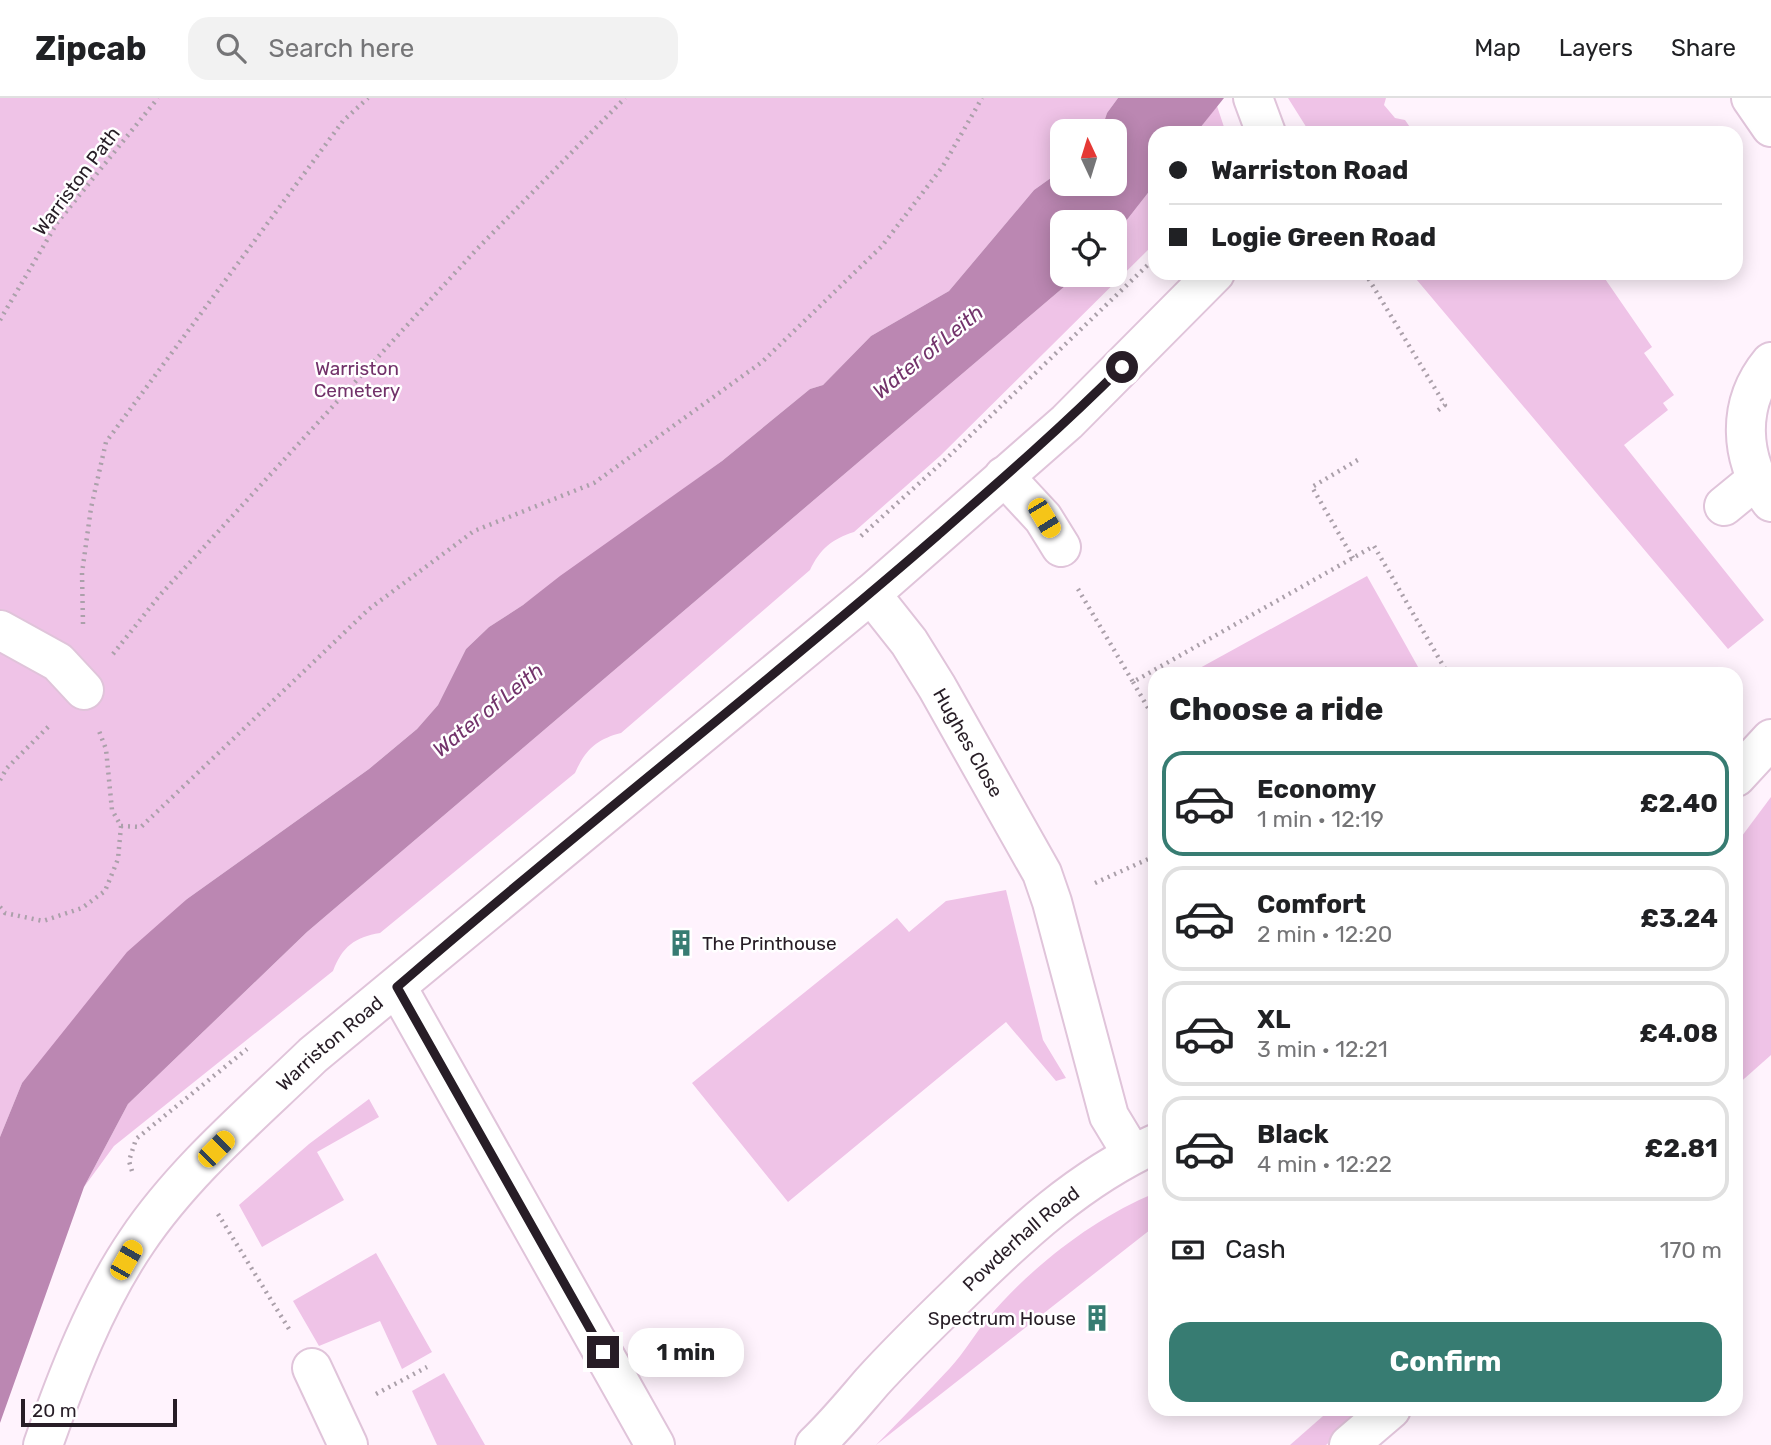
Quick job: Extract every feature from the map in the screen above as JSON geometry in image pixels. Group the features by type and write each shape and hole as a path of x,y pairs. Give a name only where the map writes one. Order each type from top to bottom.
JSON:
{"street":[{"path":"1751,98 1771,127"},
{"name":"Warriston Road","path":"43,1445 55,1410 96,1315 115,1279 137,1241 190,1177 313,1055 871,594 1067,422 1208,280"},
{"path":"1724,506 1764,490 1751,465 1745,419 1749,397 1757,379 1771,362"},
{"path":"1004,477 1044,518 1061,547"},
{"name":"Hughes Close","path":"871,594 909,642 1042,873 1109,1116 1143,1149"},
{"path":"0,631 58,662 84,690"},
{"path":"1743,769 1771,739"},
{"path":"397,987 655,1445"},
{"name":"Powderhall Road","path":"815,1445 838,1423 873,1381 1002,1251 1093,1176 1143,1149"},
{"path":"312,1368 341,1430"},
{"path":"1349,1445 1383,1416"}],"path":[{"name":"Warriston Path","path":"0,320 57,223 158,98"},
{"path":"0,907 5,913 43,921 82,908 105,891 118,859 121,825 112,810 106,749 84,690 82,573 91,508 106,442 343,121 368,98"},
{"path":"0,780 7,768 84,690 160,595 476,250 625,98"},
{"path":"121,825 141,827 369,609 474,531 594,482 762,362 882,246 943,166 982,98"},
{"path":"1369,280 1445,405 1437,411"},
{"path":"1353,558 1312,487 1361,458"},
{"path":"1160,667 1374,546 1444,667"},
{"path":"1077,588 1148,708"},
{"path":"1133,682 1148,674"},
{"path":"1052,902 1148,859"},
{"path":"190,1177 224,1221 312,1368"},
{"path":"341,1430 427,1367"}],"green space":[{"name":"Warriston Cemetery","path":"0,98 1118,98 1105,119 1050,119 1050,179 1034,190 949,291 871,336 823,385 810,389 722,461 489,627 466,649 438,705 417,729 369,769 187,899 22,1083 0,1137"},
{"path":"1288,98 1386,98 1384,105 1395,118 1405,120 1409,126 1306,126"},
{"path":"1217,106 1224,126 1201,126"},
{"path":"1148,193 1148,250 1127,271 1127,220"},
{"path":"1417,280 1606,280 1652,347 1644,353 1674,395 1663,403 1668,410 1624,445 1764,620 1728,649"},
{"path":"1064,287 1111,287 940,456 854,532 828,546 810,570 621,733 593,747 575,773 380,933 350,944 333,971 114,1146 84,1187 128,1104 307,932"},
{"path":"1367,576 1418,667 1202,667"},
{"path":"1771,797 1771,1055 1743,1080 1743,835"},
{"path":"1006,890 1043,1040 1066,1078 1056,1081 1006,1022 788,1202 692,1083 897,918 909,932 946,901"},
{"path":"369,1099 379,1117 317,1152 344,1200 262,1247 239,1205 309,1144"},
{"path":"1148,1196 1148,1231 876,1445 950,1368 989,1317 1024,1280 1087,1230"},
{"path":"376,1253 432,1352 402,1369 380,1321 319,1346 293,1301"},
{"path":"444,1373 485,1445 437,1445 412,1391"},
{"path":"1323,1416 1360,1416 1326,1445 1290,1445"}],"water":[{"name":"Water of Leith","path":"1118,98 1224,98 1202,126 1148,126 1148,193 1127,220 1127,210 1050,210 1050,287 1064,287 307,932 128,1104 84,1187 0,1423 0,1137 22,1083 127,952 187,899 369,769 417,729 438,705 466,649 489,627 722,461 810,389 823,385 871,336 949,291 1034,190 1050,179 1050,196 1127,196 1127,119 1105,119"}],"place":[{"name":"The Printhouse","path":"681,943"},
{"name":"Spectrum House","path":"1097,1318"}],"route":[{"path":"603,1352 397,987 871,594 1067,422 1122,367"}]}
